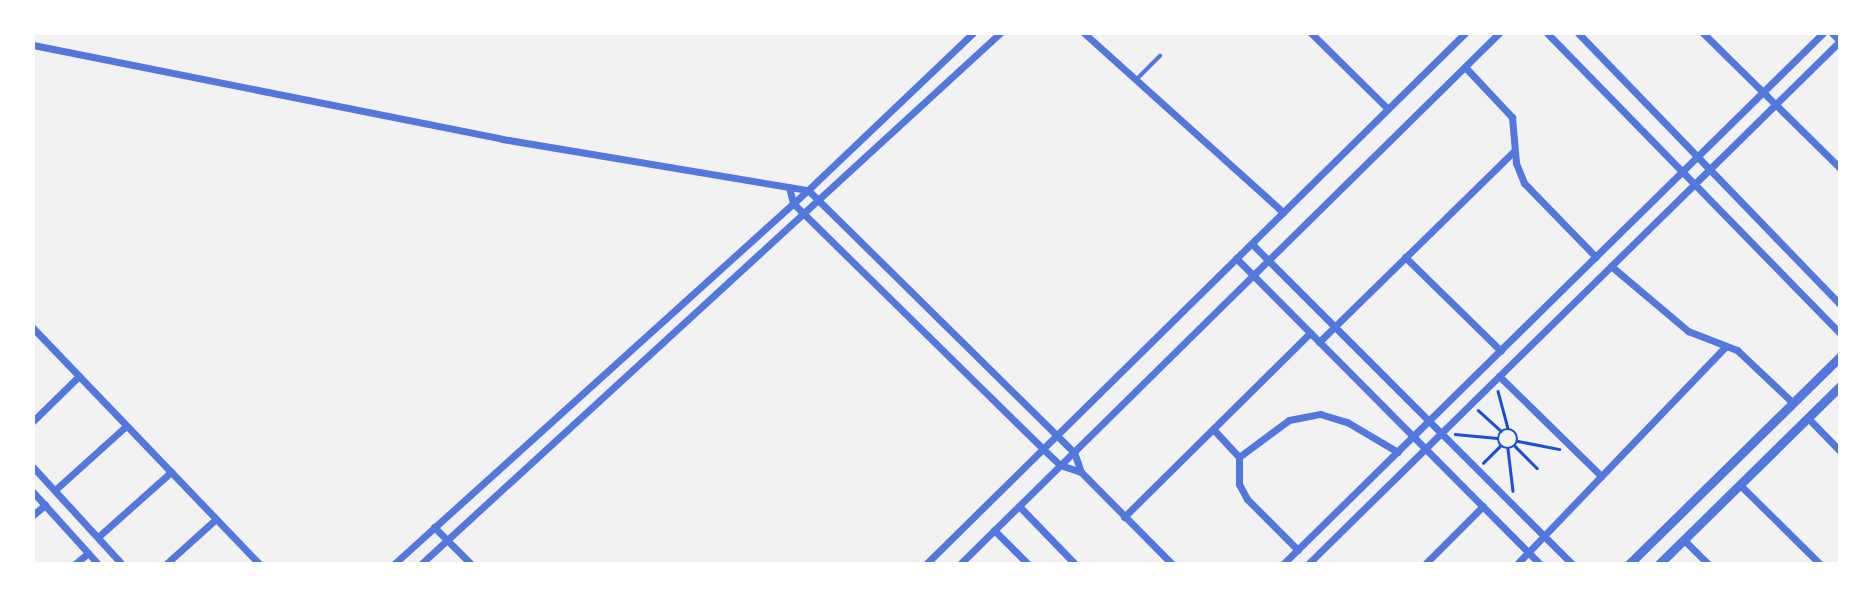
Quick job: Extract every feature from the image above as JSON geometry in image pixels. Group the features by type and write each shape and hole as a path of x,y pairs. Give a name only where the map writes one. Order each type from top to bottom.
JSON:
{"street":[{"path":"394,564 808,190 973,33"},
{"path":"421,564 1000,33"},
{"path":"1084,33 1283,212"},
{"path":"1311,33 1387,108"},
{"path":"926,564 1465,33"},
{"path":"960,564 1251,274 1499,33"},
{"path":"1547,33 1840,333"},
{"path":"1578,33 1840,304"},
{"path":"1703,33 1840,168"},
{"path":"1283,564 1824,33"},
{"path":"1314,562 1441,433 1840,41 1832,33"},
{"path":"33,46 502,139 808,190 1074,452 1081,472 1172,564"},
{"path":"1465,67 1511,117 1514,151 1524,183 1597,257"},
{"path":"1319,342 1514,151"},
{"path":"789,187 793,203 804,215 1060,466 1081,472"},
{"path":"1252,244 1572,564"},
{"path":"1405,257 1501,351"},
{"path":"1237,258 1540,564"},
{"path":"1611,266 1688,331 1726,346 1748,359 1793,403"},
{"path":"33,328 258,564"},
{"path":"1124,517 1310,333"},
{"path":"1517,564 1726,346"},
{"path":"1629,564 1840,357"},
{"path":"33,421 79,376"},
{"path":"1497,378 1601,476"},
{"path":"1660,564 1840,386"},
{"path":"1239,457 1289,420 1320,414 1348,422 1398,452"},
{"path":"1808,418 1840,451"},
{"path":"55,490 126,426"},
{"path":"1213,429 1239,457 1242,492 1298,550"},
{"path":"33,467 122,564"},
{"path":"98,537 171,472"},
{"path":"1740,485 1820,564"},
{"path":"33,492 98,564"},
{"path":"33,515 45,505"},
{"path":"1019,506 1075,564"},
{"path":"1425,564 1483,506"},
{"path":"166,564 216,519"},
{"path":"434,527 471,564"},
{"path":"994,530 1028,564"},
{"path":"1684,540 1708,564"},
{"path":"75,564 88,553"}],"lane":[{"path":"1136,80 1160,56"}],"path":[{"path":"1497,378 1508,428"},
{"path":"1471,404 1501,431"},
{"path":"1508,428 1516,432 1518,441 1508,449 1500,446 1497,438 1501,431 1508,428"},
{"path":"1441,433 1497,438"},
{"path":"1518,441 1576,452"},
{"path":"1477,469 1500,446"},
{"path":"1515,446 1538,468"},
{"path":"1508,449 1515,506"}]}
